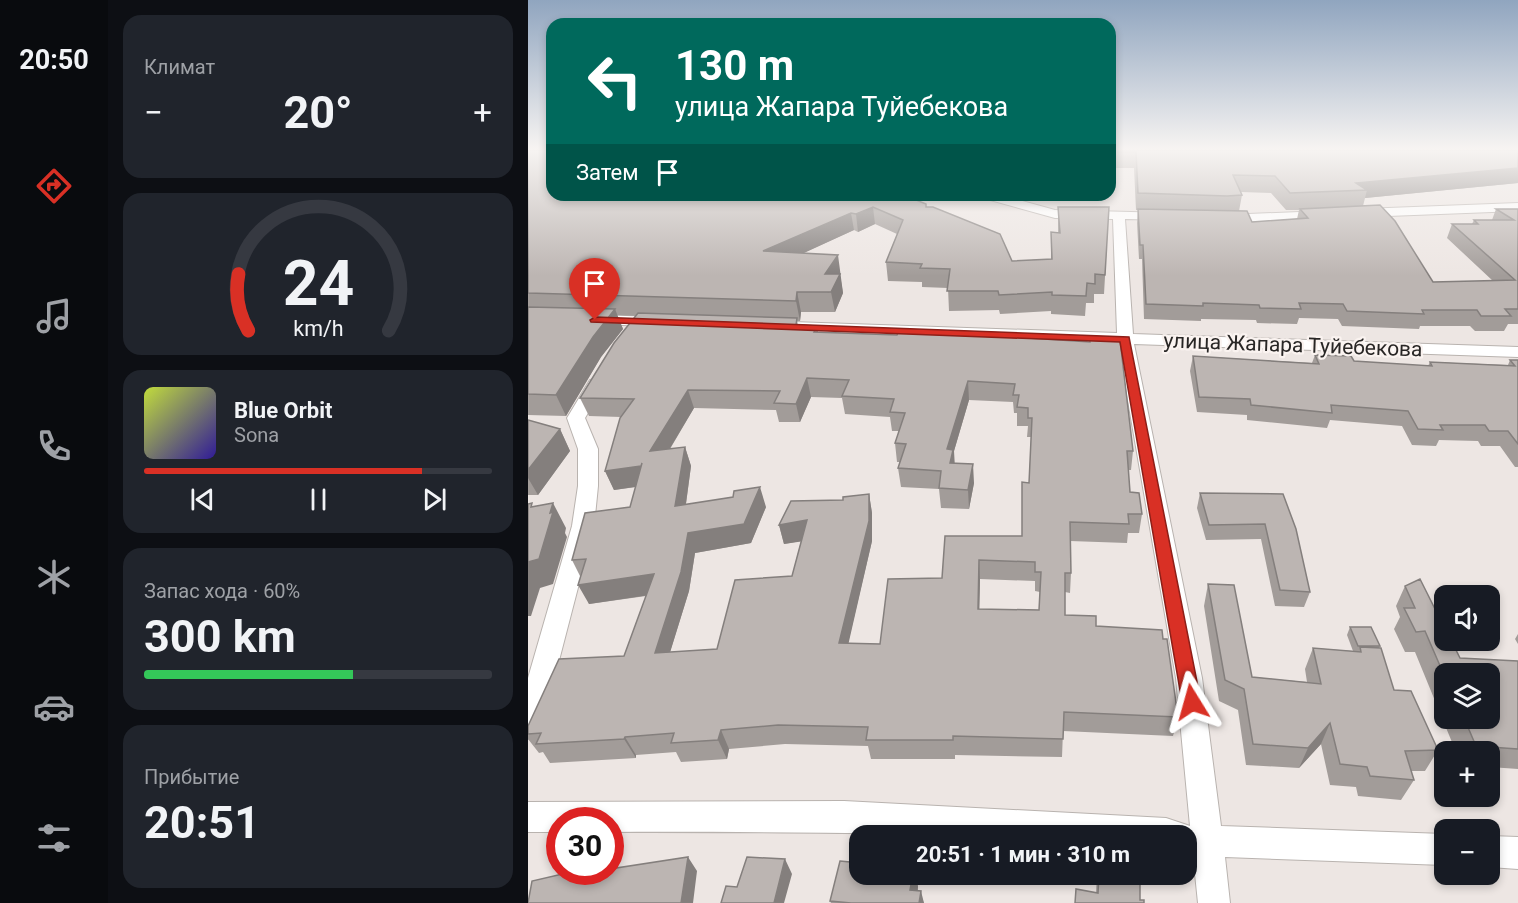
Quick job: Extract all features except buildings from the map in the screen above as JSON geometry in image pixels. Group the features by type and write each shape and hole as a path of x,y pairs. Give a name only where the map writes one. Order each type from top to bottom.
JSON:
{"street":[{"path":"1008,201 1055,214 1119,217 1173,216"},
{"path":"1214,218 1518,207"},
{"path":"1119,217 1125,339 1189,678 1191,825"},
{"path":"573,320 675,322"},
{"path":"625,339 640,321"},
{"name":"улица Жапара Туйебекова","path":"781,326 1518,352"},
{"path":"528,726 584,526 588,486 588,449 576,418 605,368"},
{"path":"528,817 844,816 1014,825"},
{"path":"1197,838 1434,850"},
{"path":"1500,852 1518,853"},
{"path":"1197,855 1214,903"}],"route":[{"path":"595,320 1125,339 1192,702"}]}
